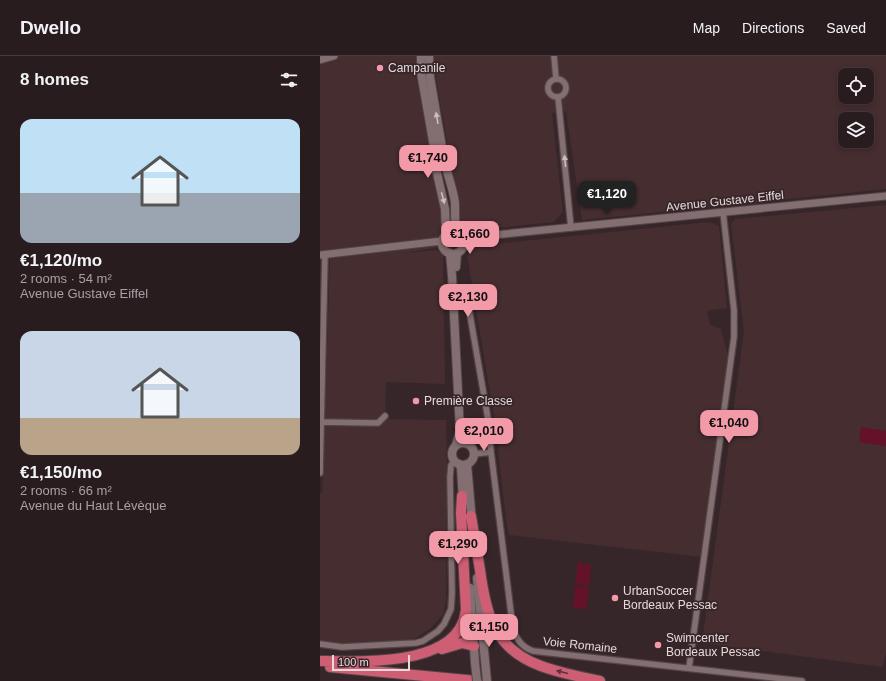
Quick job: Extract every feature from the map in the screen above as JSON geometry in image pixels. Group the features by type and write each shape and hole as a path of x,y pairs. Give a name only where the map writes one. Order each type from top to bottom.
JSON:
{"highway":[{"path":"408,657 440,647 449,641 463,622 466,610 466,599 462,496"},
{"path":"471,516 482,594 492,625 499,637 514,651 539,666 600,681"},
{"path":"320,661 375,661 408,657 433,653 462,643 474,649"},
{"path":"320,666 478,681"}],"main road":[{"path":"420,56 421,72 434,147 434,160 445,209 443,247 453,253 456,262 464,432 466,443"},
{"path":"429,56 429,69 445,165 451,182 462,249 453,253"},
{"path":"444,238 450,232 460,237"},
{"path":"453,253 452,276 460,431 452,454 460,463 471,516 480,663 483,681"},
{"path":"456,445 463,442 466,443 472,447 474,454 472,460 460,463"},
{"path":"460,463 474,649 487,681"},
{"path":"478,681 480,663"}],"street":[{"path":"320,60 334,56"},
{"path":"554,56 556,78"},
{"path":"556,78 564,81 567,86 563,95 558,97 552,96 548,91 550,82 556,78"},
{"path":"558,97 572,228"},
{"name":"Avenue Gustave Eiffel","path":"460,237 572,228 886,196"},
{"path":"690,668 734,337 734,310 723,212"},
{"path":"320,473 323,254 444,238"},
{"name":"Voie Romaine","path":"457,288 466,292 488,419 513,629 521,644 533,650 802,681"},
{"path":"320,422 378,423 385,416"},
{"path":"474,454 491,452"},
{"path":"320,644 342,647 416,644 431,636 444,624 451,609 452,593 451,465 460,463"}],"shaded area":[{"path":"320,56 421,56 445,231 438,239 439,247 406,253 436,250 443,255 445,384 386,382 385,419 446,420 446,601 443,614 430,629 414,639 344,645 320,641 320,493 322,493 330,258 320,259"},
{"path":"433,56 886,56 886,189 582,220 566,111 552,113 563,212 554,222 469,231 462,226"},
{"path":"886,205 886,652 883,667 702,643 744,331 731,224 735,219"},
{"path":"709,222 719,226 727,308 707,311 710,325 721,329 728,356 702,557 509,535 495,422 467,255 474,246"},
{"path":"861,427 886,431 886,446 859,442"},
{"path":"578,562 591,565 589,586 575,584"},
{"path":"575,586 589,588 586,609 573,608"}],"place":[{"name":"Campanile","path":"380,68"},
{"name":"Première Classe","path":"416,401"},
{"name":"UrbanSoccer Bordeaux Pessac","path":"615,598"},
{"name":"Swimcenter Bordeaux Pessac","path":"658,645"}]}
